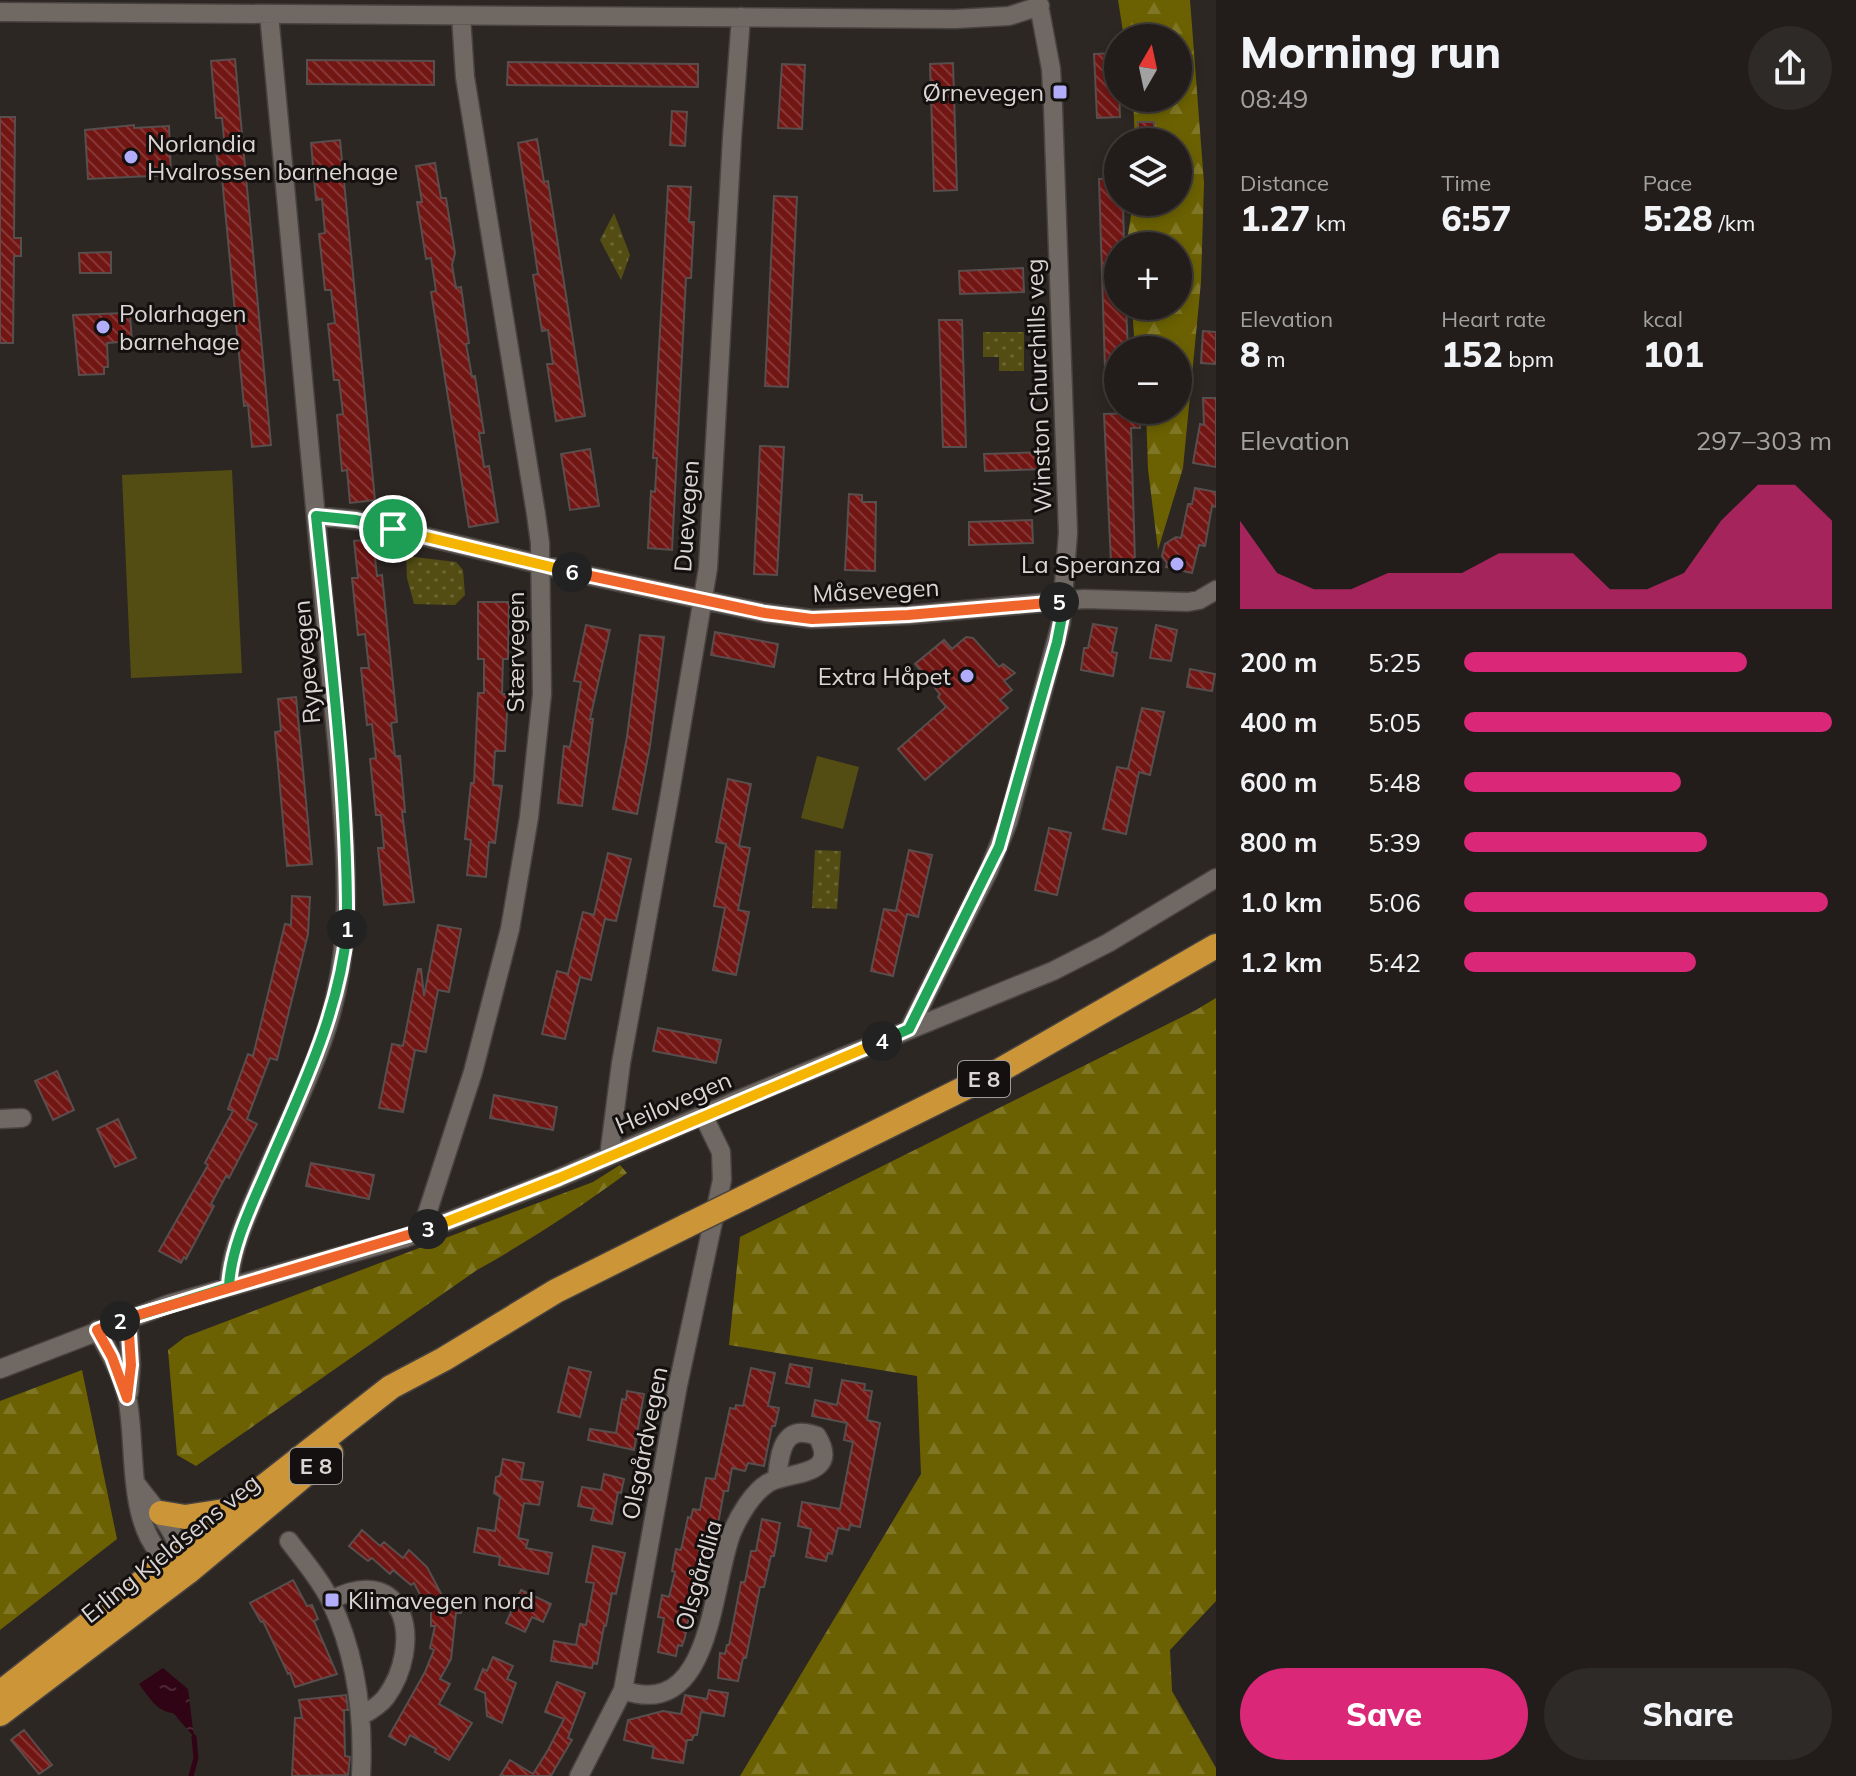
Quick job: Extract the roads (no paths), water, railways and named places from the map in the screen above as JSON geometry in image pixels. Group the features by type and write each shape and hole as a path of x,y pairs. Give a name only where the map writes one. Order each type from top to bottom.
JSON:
{"highway":[{"name":"Erling Kjeldsens veg","path":"0,1714 179,1562 233,1509 391,1387 444,1359 556,1291 997,1072 1216,946"},
{"name":"Erling Kjeldsens veg","path":"0,1693 413,1388 444,1359"},
{"name":"E 8","path":"161,1513 185,1517 233,1509"}],"street":[{"path":"0,12 170,7 269,14 989,19 1009,16 1039,3"},
{"name":"Winston Churchills veg","path":"909,1029 999,847 1053,657 1065,601 1068,533 1051,69 1039,3"},
{"name":"Rypevegen","path":"229,1287 248,1215 322,1042 338,988 345,944 345,840 269,14"},
{"name":"Stærvegen","path":"421,1232 454,1135 491,1009 510,929 523,860 542,694 536,514 465,77 461,16"},
{"name":"Duevegen","path":"609,1156 621,1063 708,568 741,17"},
{"name":"Måsevegen","path":"316,516 356,520 765,613 837,619 1065,601 1188,602 1199,600 1216,590"},
{"name":"Heilovegen","path":"0,1369 128,1318 421,1232 1053,971 1108,943 1216,878"},
{"name":"Olsgårdvegen","path":"579,1776 623,1690 678,1385 722,1180 721,1152 703,1115"},
{"path":"0,1119 22,1118"},
{"path":"128,1318 131,1365 127,1398 137,1501 160,1555 179,1562"},
{"path":"97,1330 112,1357 127,1398"},
{"name":"Olsgårdlia","path":"623,1690 649,1695 661,1693 676,1685 692,1668 709,1628 721,1565 735,1526 757,1492 777,1477"},
{"path":"137,1485 161,1513 179,1562"},
{"path":"289,1541 331,1600 354,1671 361,1716 361,1776"},
{"path":"331,1600 348,1591 366,1588 378,1591 387,1595 400,1609 406,1630 404,1655 397,1677 386,1697 361,1716"}],"water":[{"path":"163,1668 188,1689 194,1737 173,1713 153,1703 139,1684"}],"waterway":[{"path":"191,1776 196,1758 194,1737"}],"place":[{"name":"Ørnevegen","path":"1060,92"},
{"name":"Norlandia Hvalrossen barnehage","path":"131,157"},
{"name":"Polarhagen barnehage","path":"103,327"},
{"name":"La Speranza","path":"1177,564"},
{"name":"Extra Håpet","path":"967,676"},
{"name":"Klimavegen nord","path":"332,1600"}]}
